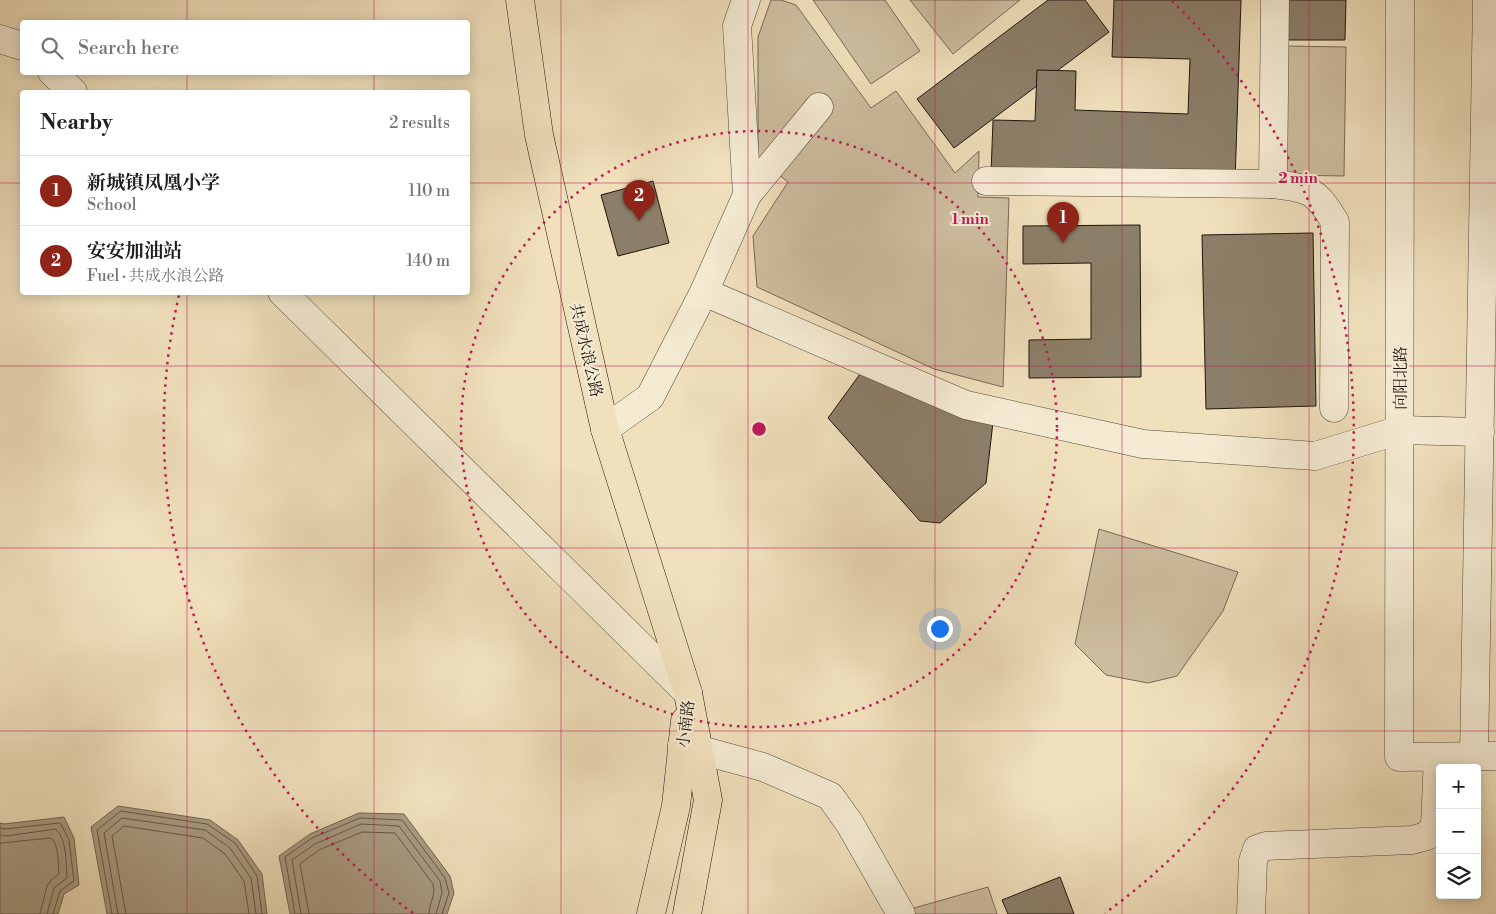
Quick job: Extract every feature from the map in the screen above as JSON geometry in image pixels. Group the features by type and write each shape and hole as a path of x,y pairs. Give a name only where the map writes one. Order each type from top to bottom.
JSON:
{"main road":[{"name":"共成水浪公路","path":"520,0 539,135 605,428 688,693"},
{"name":"小南路","path":"651,914 690,747 688,693"},
{"name":"小南路","path":"687,914 708,800 690,747"}],"street":[{"path":"746,0 737,26 747,194"},
{"path":"1273,184 1275,0"},
{"name":"向阳北路","path":"1400,0 1399,757 1438,757"},
{"path":"1251,914 1253,862 1257,849 1266,846 1412,840 1427,836 1435,826 1438,757 1485,756 1480,432 1487,0"},
{"path":"0,40 20,45"},
{"path":"55,75 71,90"},
{"path":"605,428 650,397 704,292 747,194 819,107"},
{"path":"986,182 1273,184 1296,186 1311,192 1324,203 1335,222 1334,408"},
{"path":"704,292 966,405 1143,444 1315,456 1400,430 1480,432"},
{"path":"285,295 688,693"},
{"path":"690,747 763,767 830,796 850,824 901,914"}],"shaded area":[{"path":"771,0 781,0 796,5 871,108 896,91 955,173 979,151 978,197 1009,198 1003,387 934,369 757,287 753,236 788,182 758,158 758,37"},
{"path":"813,0 885,0 920,51 871,84"},
{"path":"910,0 1020,0 953,54"},
{"path":"1287,46 1346,47 1344,176 1284,175"},
{"path":"1099,529 1238,572 1223,611 1177,676 1148,683 1106,675 1075,644"},
{"path":"988,887 997,914 901,914 900,912"}],"water":[{"path":"118,806 210,820 238,840 262,874 267,914 107,914 91,827"},
{"path":"359,813 404,814 450,876 454,893 447,914 290,914 279,856 310,834"},
{"path":"64,817 74,838 79,885 64,894 58,914 0,914 0,823"}],"building":[{"path":"1048,0 1085,0 1109,32 954,148 917,99"},
{"path":"1114,0 1241,0 1235,182 991,174 993,120 1035,121 1037,70 1076,71 1075,110 1188,114 1190,59 1112,57"},
{"path":"1288,0 1346,0 1345,40 1287,40"},
{"path":"653,181 669,243 618,256 601,195"},
{"path":"1140,225 1141,377 1029,378 1029,340 1091,339 1091,263 1023,264 1023,226"},
{"path":"1313,233 1316,406 1206,409 1202,235"},
{"path":"860,374 993,422 986,483 940,523 920,521 828,418"},
{"path":"1060,877 1074,914 1008,914 1002,900"}],"place":[{"name":"安安加油站","path":"639,221"},
{"name":"新城镇凤凰小学","path":"1063,243"}]}
